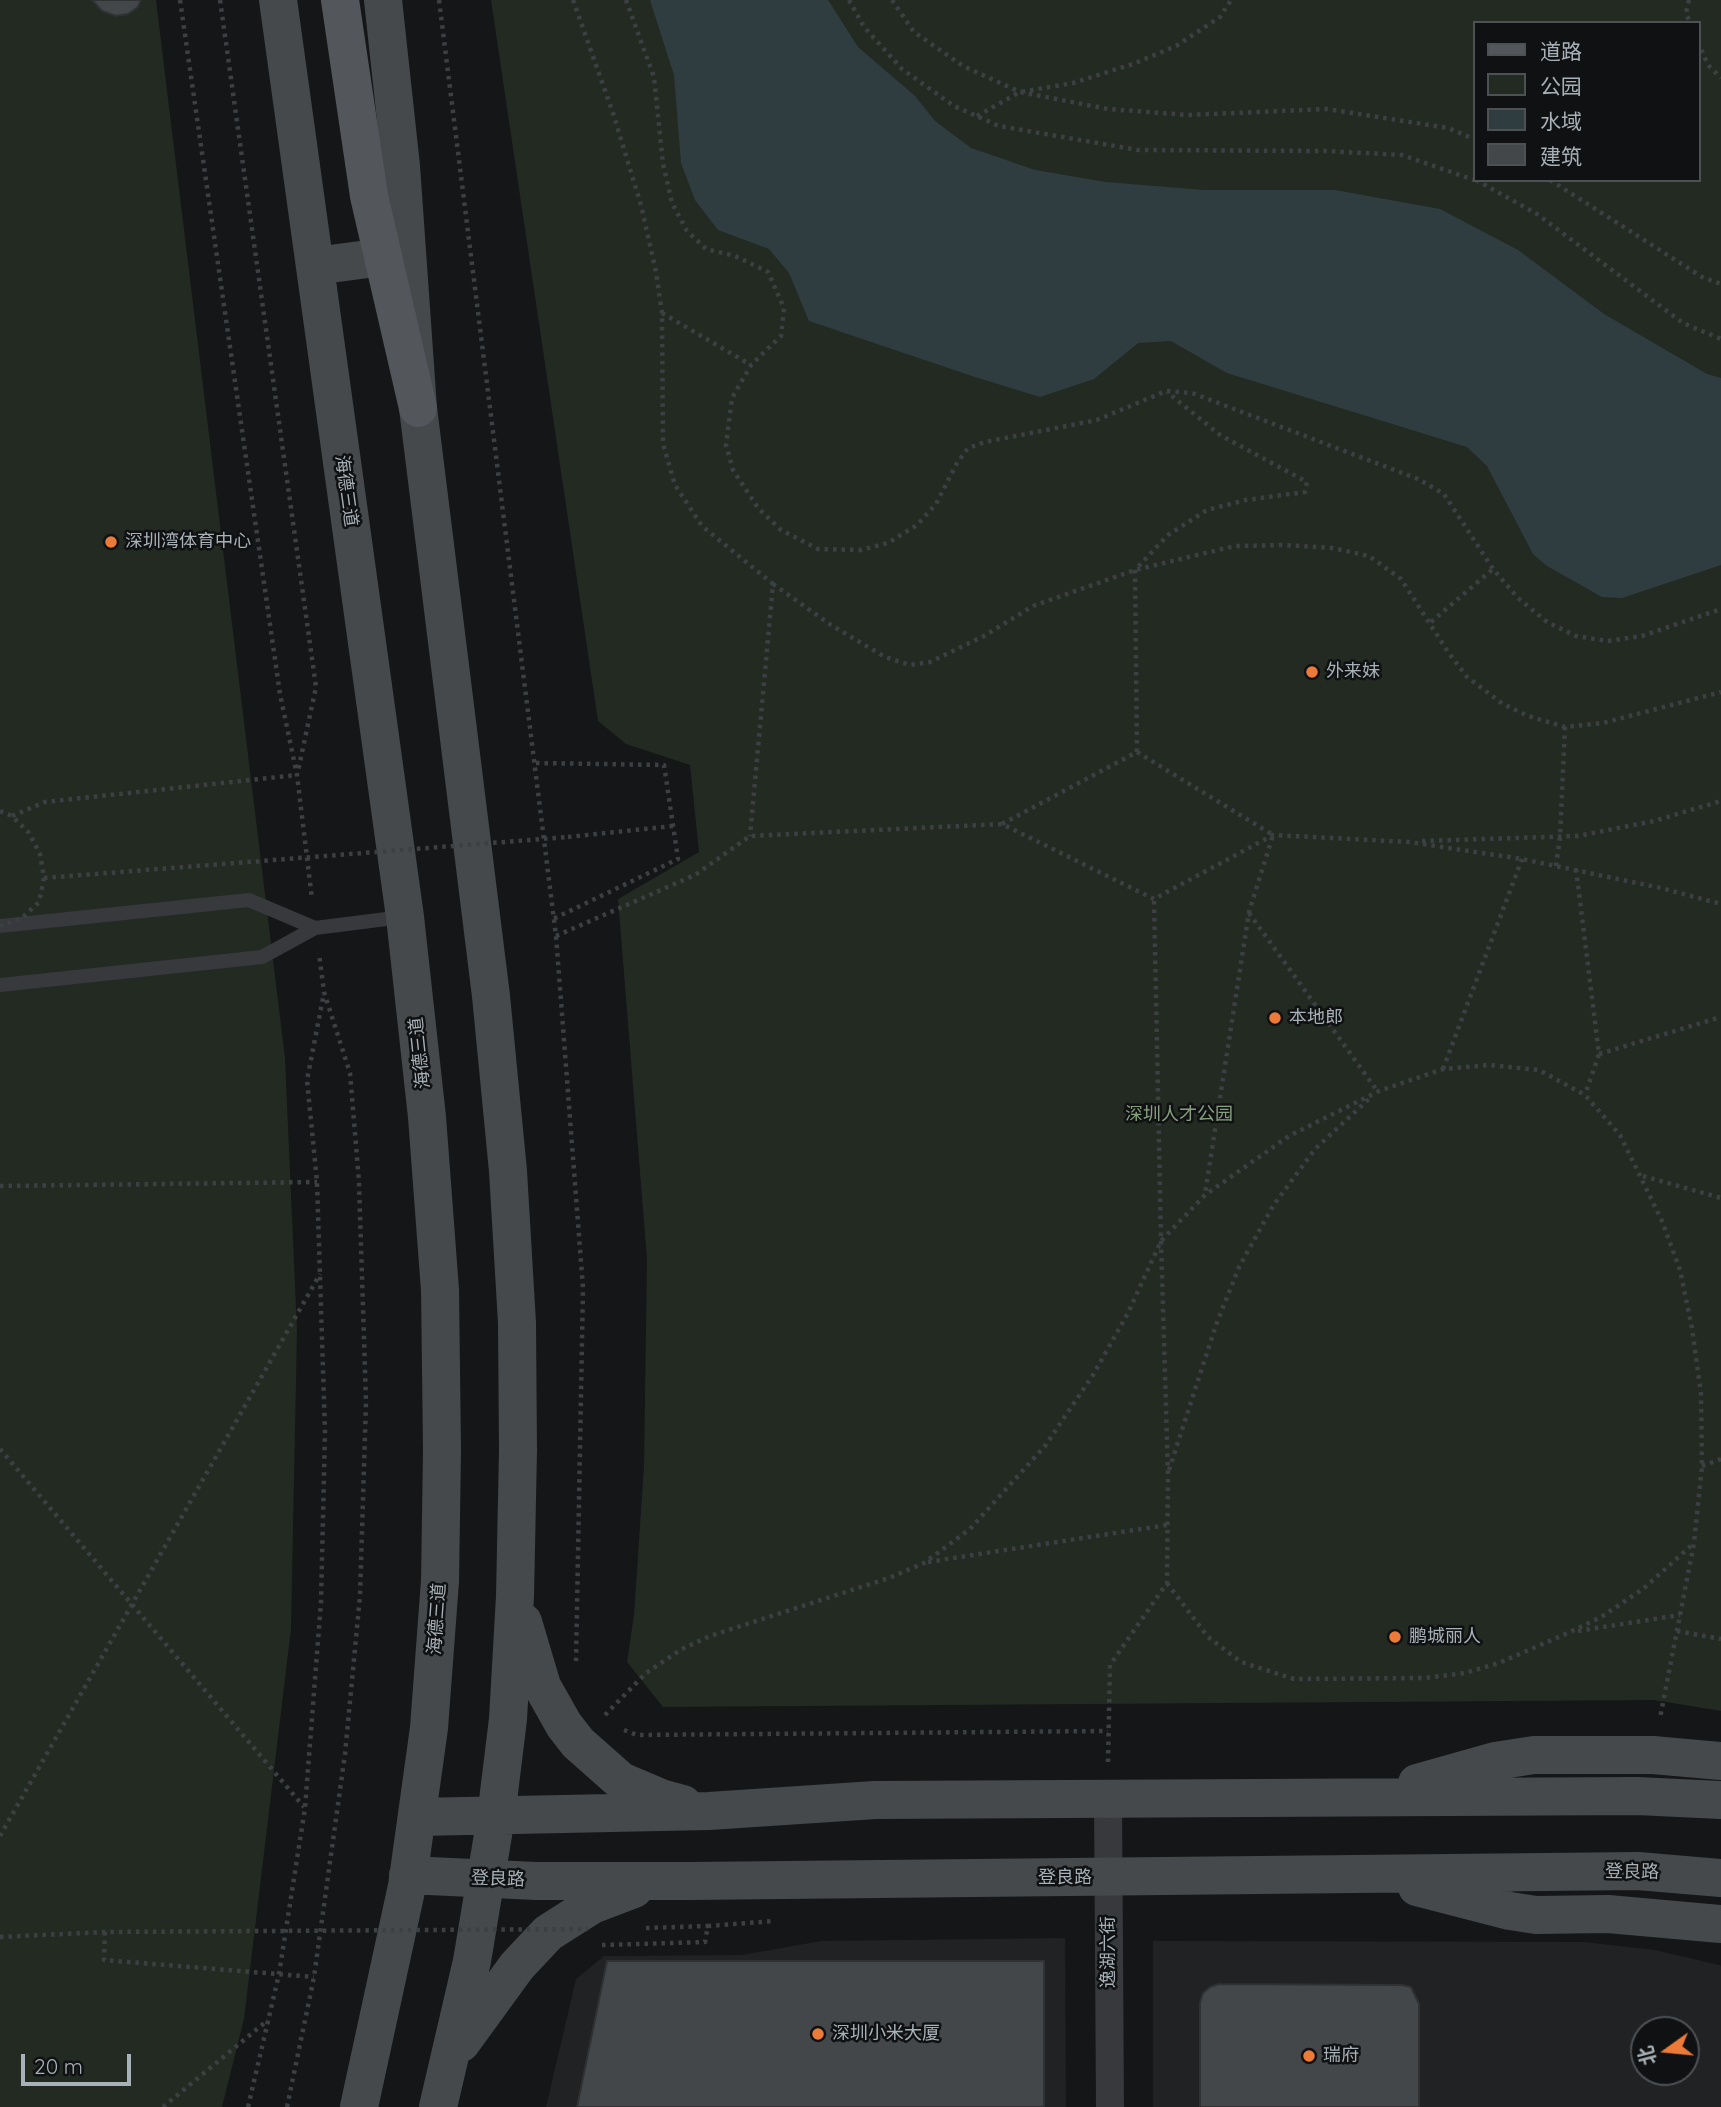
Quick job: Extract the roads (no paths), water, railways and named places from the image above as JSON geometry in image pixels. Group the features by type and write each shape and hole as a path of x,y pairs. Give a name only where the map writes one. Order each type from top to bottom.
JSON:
{"main road":[{"name":"海德三道","path":"278,0 405,917 428,1130 440,1290 440,1581 429,1728 408,1875 359,2107"},
{"path":"340,0 359,133 383,257 418,408"},
{"path":"383,0 401,166 418,408 490,983 508,1171 517,1323 515,1588 508,1719 496,1817 472,1961 438,2107"},
{"path":"315,266 383,257"},
{"path":"515,1588 542,1686 564,1725 578,1743 621,1781 660,1798 709,1811"},
{"path":"1368,1797 1495,1762 1534,1755 1653,1755 1721,1761"},
{"path":"417,1817 709,1811 876,1800 1637,1796 1721,1800"},
{"name":"登良路","path":"408,1875 485,1879 690,1881 1638,1871 1721,1878"},
{"path":"1367,1874 1510,1911 1536,1915 1608,1914 1721,1924"},
{"path":"450,2059 510,1975 548,1933 592,1905 621,1893 651,1885 690,1881"}],"street":[{"name":"逸湖六街","path":"1108,1798 1110,2107"}],"lane":[{"path":"0,926 249,900 315,928"},
{"path":"0,985 262,957 315,928 405,917"}],"water":[{"path":"650,0 828,0 858,47 915,96 935,121 971,148 1035,170 1106,182 1204,190 1335,190 1440,209 1518,250 1604,314 1707,374 1721,378 1721,565 1622,598 1602,597 1547,566 1533,554 1487,466 1467,447 1227,373 1171,341 1138,343 1094,379 1040,397 809,321 789,273 769,249 718,230 695,200 681,163 674,75"}],"place":[{"name":"深圳湾体育中心","path":"111,542"},
{"name":"外来妹","path":"1312,672"},
{"name":"本地郎","path":"1275,1018"},
{"name":"鹏城丽人","path":"1395,1637"},
{"name":"深圳小米大厦","path":"818,2034"},
{"name":"瑞府","path":"1309,2056"}],"park label":[{"name":"深圳人才公园","path":"1179,1115"}]}
